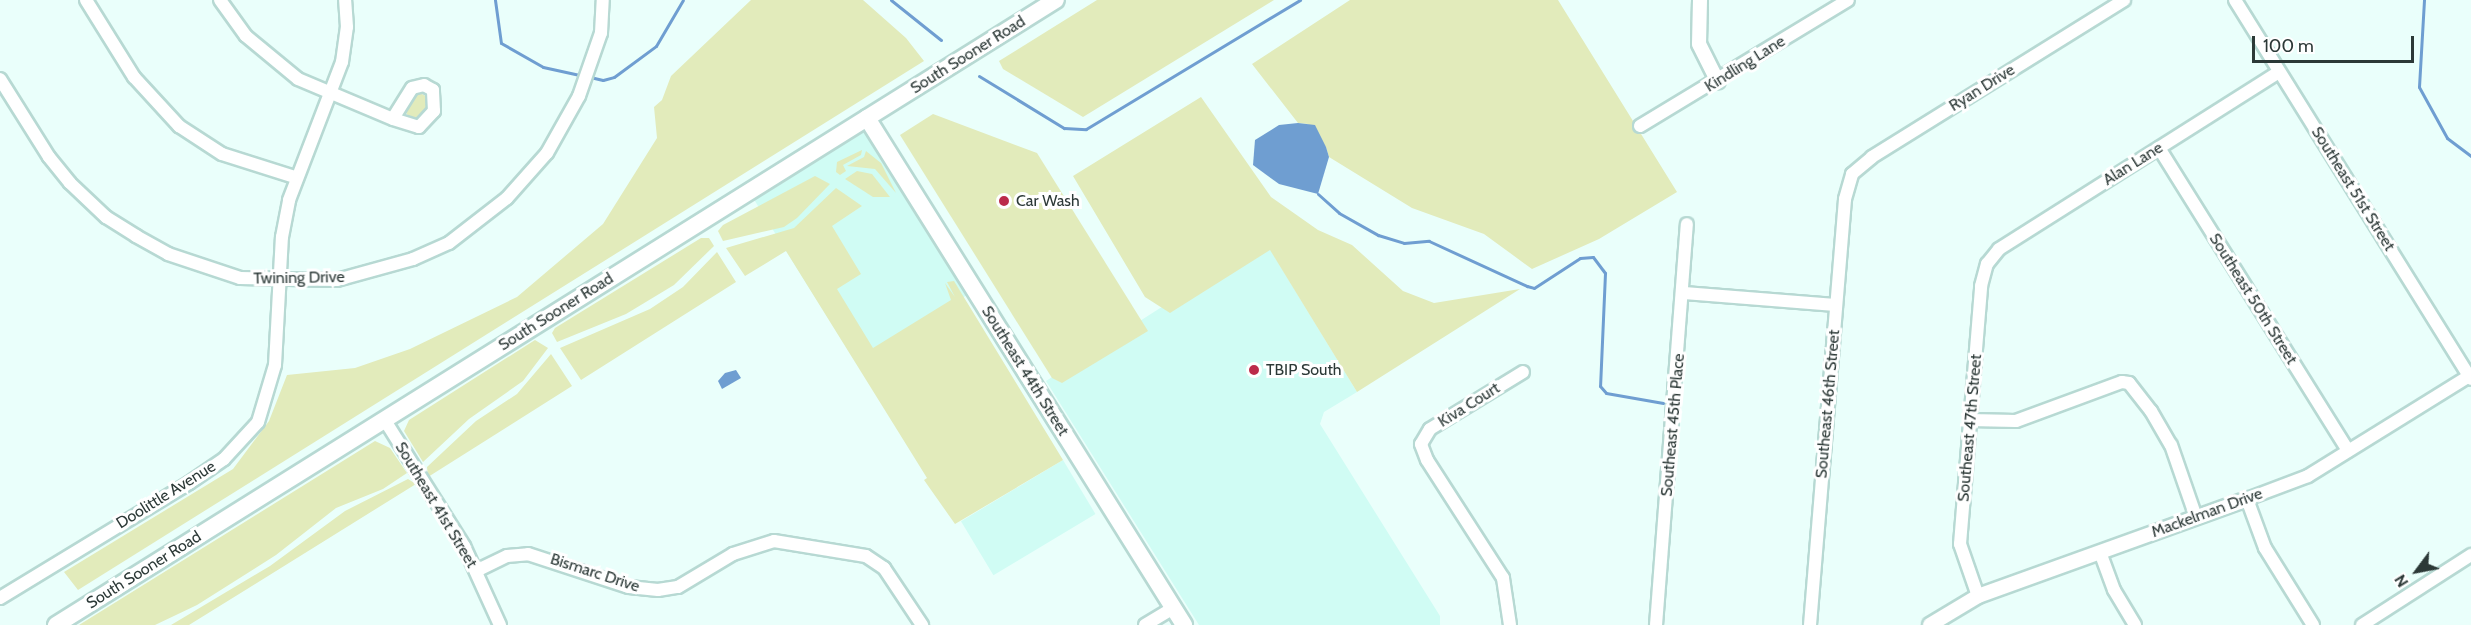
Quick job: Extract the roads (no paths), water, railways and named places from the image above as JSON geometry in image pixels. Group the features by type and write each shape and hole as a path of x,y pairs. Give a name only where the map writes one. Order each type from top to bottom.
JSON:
{"main road":[{"name":"South Sooner Road","path":"56,625 1056,0"},
{"name":"Southeast 44th Street","path":"867,118 1184,625"}],"street":[{"path":"86,0 139,84 178,126 222,154 295,177"},
{"path":"220,0 246,36 268,58 298,80 393,118"},
{"name":"Doolittle Avenue","path":"0,598 189,483 243,442 258,422 269,393 275,365 282,237 295,177 330,93 346,43 345,0"},
{"name":"Twining Drive","path":"0,79 51,160 106,217 168,254 240,278 278,281 337,280 373,273 449,243 507,198 547,153 585,82 601,33 603,0"},
{"path":"1700,0 1699,44 1718,82"},
{"name":"Kindling Lane","path":"1640,126 1718,82 1848,0"},
{"name":"Ryan Drive","path":"1848,183 1863,163 2124,0"},
{"name":"Southeast 51st Street","path":"2235,0 2470,377"},
{"name":"Alan Lane","path":"1989,259 1999,249 2279,72"},
{"name":"Southeast 50th Street","path":"2159,148 2348,451"},
{"name":"Southeast 46th Street","path":"1810,625 1848,183"},
{"name":"Southeast 45th Place","path":"1656,625 1684,293 1687,224"},
{"name":"Southeast 47th Street","path":"1978,596 1960,544 1981,286 1989,259"},
{"path":"1684,293 1836,305"},
{"name":"Kiva Court","path":"1510,625 1503,578 1427,460 1421,444 1430,429 1523,372"},
{"name":"Mackelman Drive","path":"1930,625 1978,596 2308,476 2470,377"},
{"path":"1970,420 2016,421 2122,382 2129,383 2147,405 2171,445 2196,517"},
{"name":"Southeast 41st Street","path":"384,419 476,571 500,625"},
{"path":"2247,499 2265,548 2313,625"},
{"name":"Bismarc Drive","path":"476,571 507,556 528,554 629,587 658,590 678,587 754,545 774,542 818,547 866,556 884,568 922,625"},
{"path":"2100,552 2114,591 2135,625"},
{"path":"2362,625 2471,555"},
{"path":"1146,625 1173,608"}],"water":[{"path":"1298,123 1315,125 1329,157 1318,194 1279,184 1253,165 1255,140 1279,125"},
{"path":"736,370 741,378 722,389 718,381 725,373"}],"waterway":[{"path":"495,0 501,43 543,67 584,76"},
{"path":"590,77 603,80 614,77 656,46 683,0"},
{"path":"891,0 941,40"},
{"path":"979,76 1064,128 1086,129 1300,0"},
{"path":"2424,0 2419,87 2447,138 2471,156"},
{"path":"1318,194 1339,213 1378,235 1404,243 1429,241 1534,288 1580,258 1593,257 1605,273 1600,386 1606,393 1663,403"}],"place":[{"name":"Car Wash","path":"1004,201"},
{"name":"TBIP South","path":"1254,370"}]}
